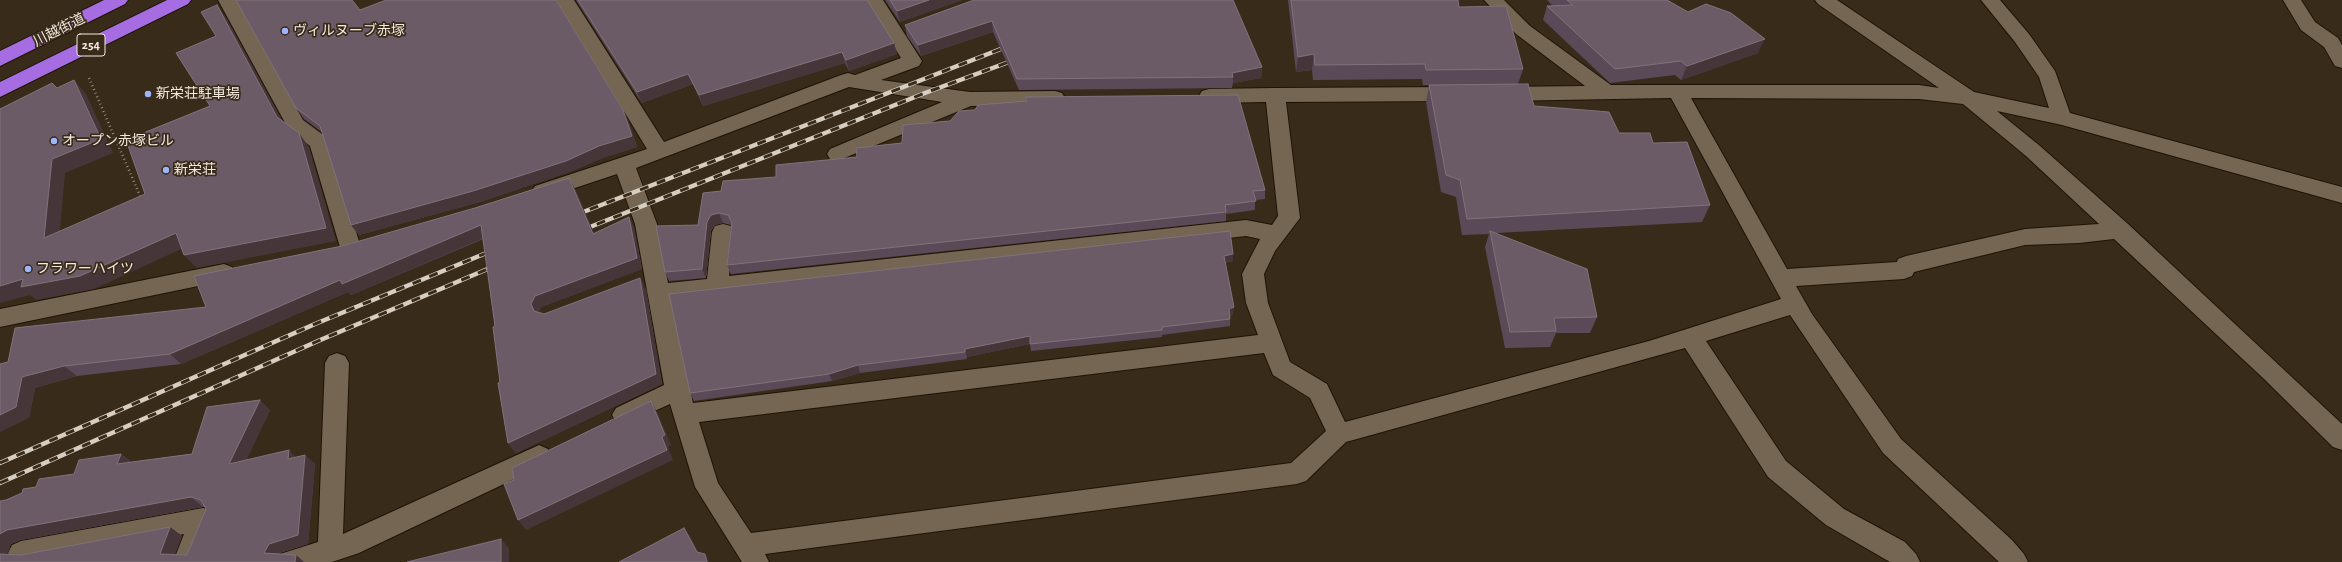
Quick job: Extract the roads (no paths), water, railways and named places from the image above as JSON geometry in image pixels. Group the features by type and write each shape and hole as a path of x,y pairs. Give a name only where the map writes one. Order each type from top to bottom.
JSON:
{"highway":[{"name":"川越街道","path":"0,59 119,0"},
{"name":"川越街道","path":"0,90 182,0"}],"street":[{"path":"227,0 296,125 319,142 342,250 372,242"},
{"path":"565,0 660,152"},
{"path":"858,81 912,61 903,29 874,0"},
{"path":"1493,0 1523,30 1608,93"},
{"path":"1824,0 1968,98 2033,151 2270,370 2342,440"},
{"path":"1990,0 2022,38 2048,76 2062,118"},
{"path":"2292,0 2308,26 2332,43 2342,61"},
{"path":"520,198 660,152 848,80 894,89 970,99 1072,98"},
{"path":"1677,91 1782,278 1795,304 1892,446 2003,548 2015,562"},
{"path":"1189,96 1608,93 1677,91 1919,92 1968,98 2062,118 2342,195"},
{"path":"1275,95 1288,218 1267,246 1254,274 1257,303 1281,368 1319,391 1339,434"},
{"path":"838,154 970,99"},
{"path":"624,164 646,224 677,390 707,487 751,554 1297,473 1339,434 1690,336 1795,304"},
{"path":"632,283 717,287 1036,250 1246,228 1277,234"},
{"path":"1782,278 1904,270 1906,265 2025,237 2079,235 2120,230"},
{"path":"717,287 723,232"},
{"path":"0,318 241,270"},
{"path":"1690,336 1778,469 1835,517 1896,550 1907,562"},
{"path":"684,414 1272,343"},
{"path":"330,551 337,363"},
{"path":"607,424 677,390"},
{"path":"289,562 330,551 359,541 557,447"},
{"path":"21,553 203,519 186,562"}],"railway":[{"path":"573,216 1011,45"},
{"path":"580,231 925,93 1017,59"},
{"path":"0,463 315,324 496,249"},
{"path":"0,483 318,341 497,265"}],"place":[{"name":"ヴィルヌーブ赤塚","path":"285,31"},
{"name":"新栄荘駐車場","path":"148,94"},
{"name":"オープン赤塚ビル","path":"54,141"},
{"name":"新栄荘","path":"166,170"},
{"name":"フラワーハイツ","path":"28,269"}]}
